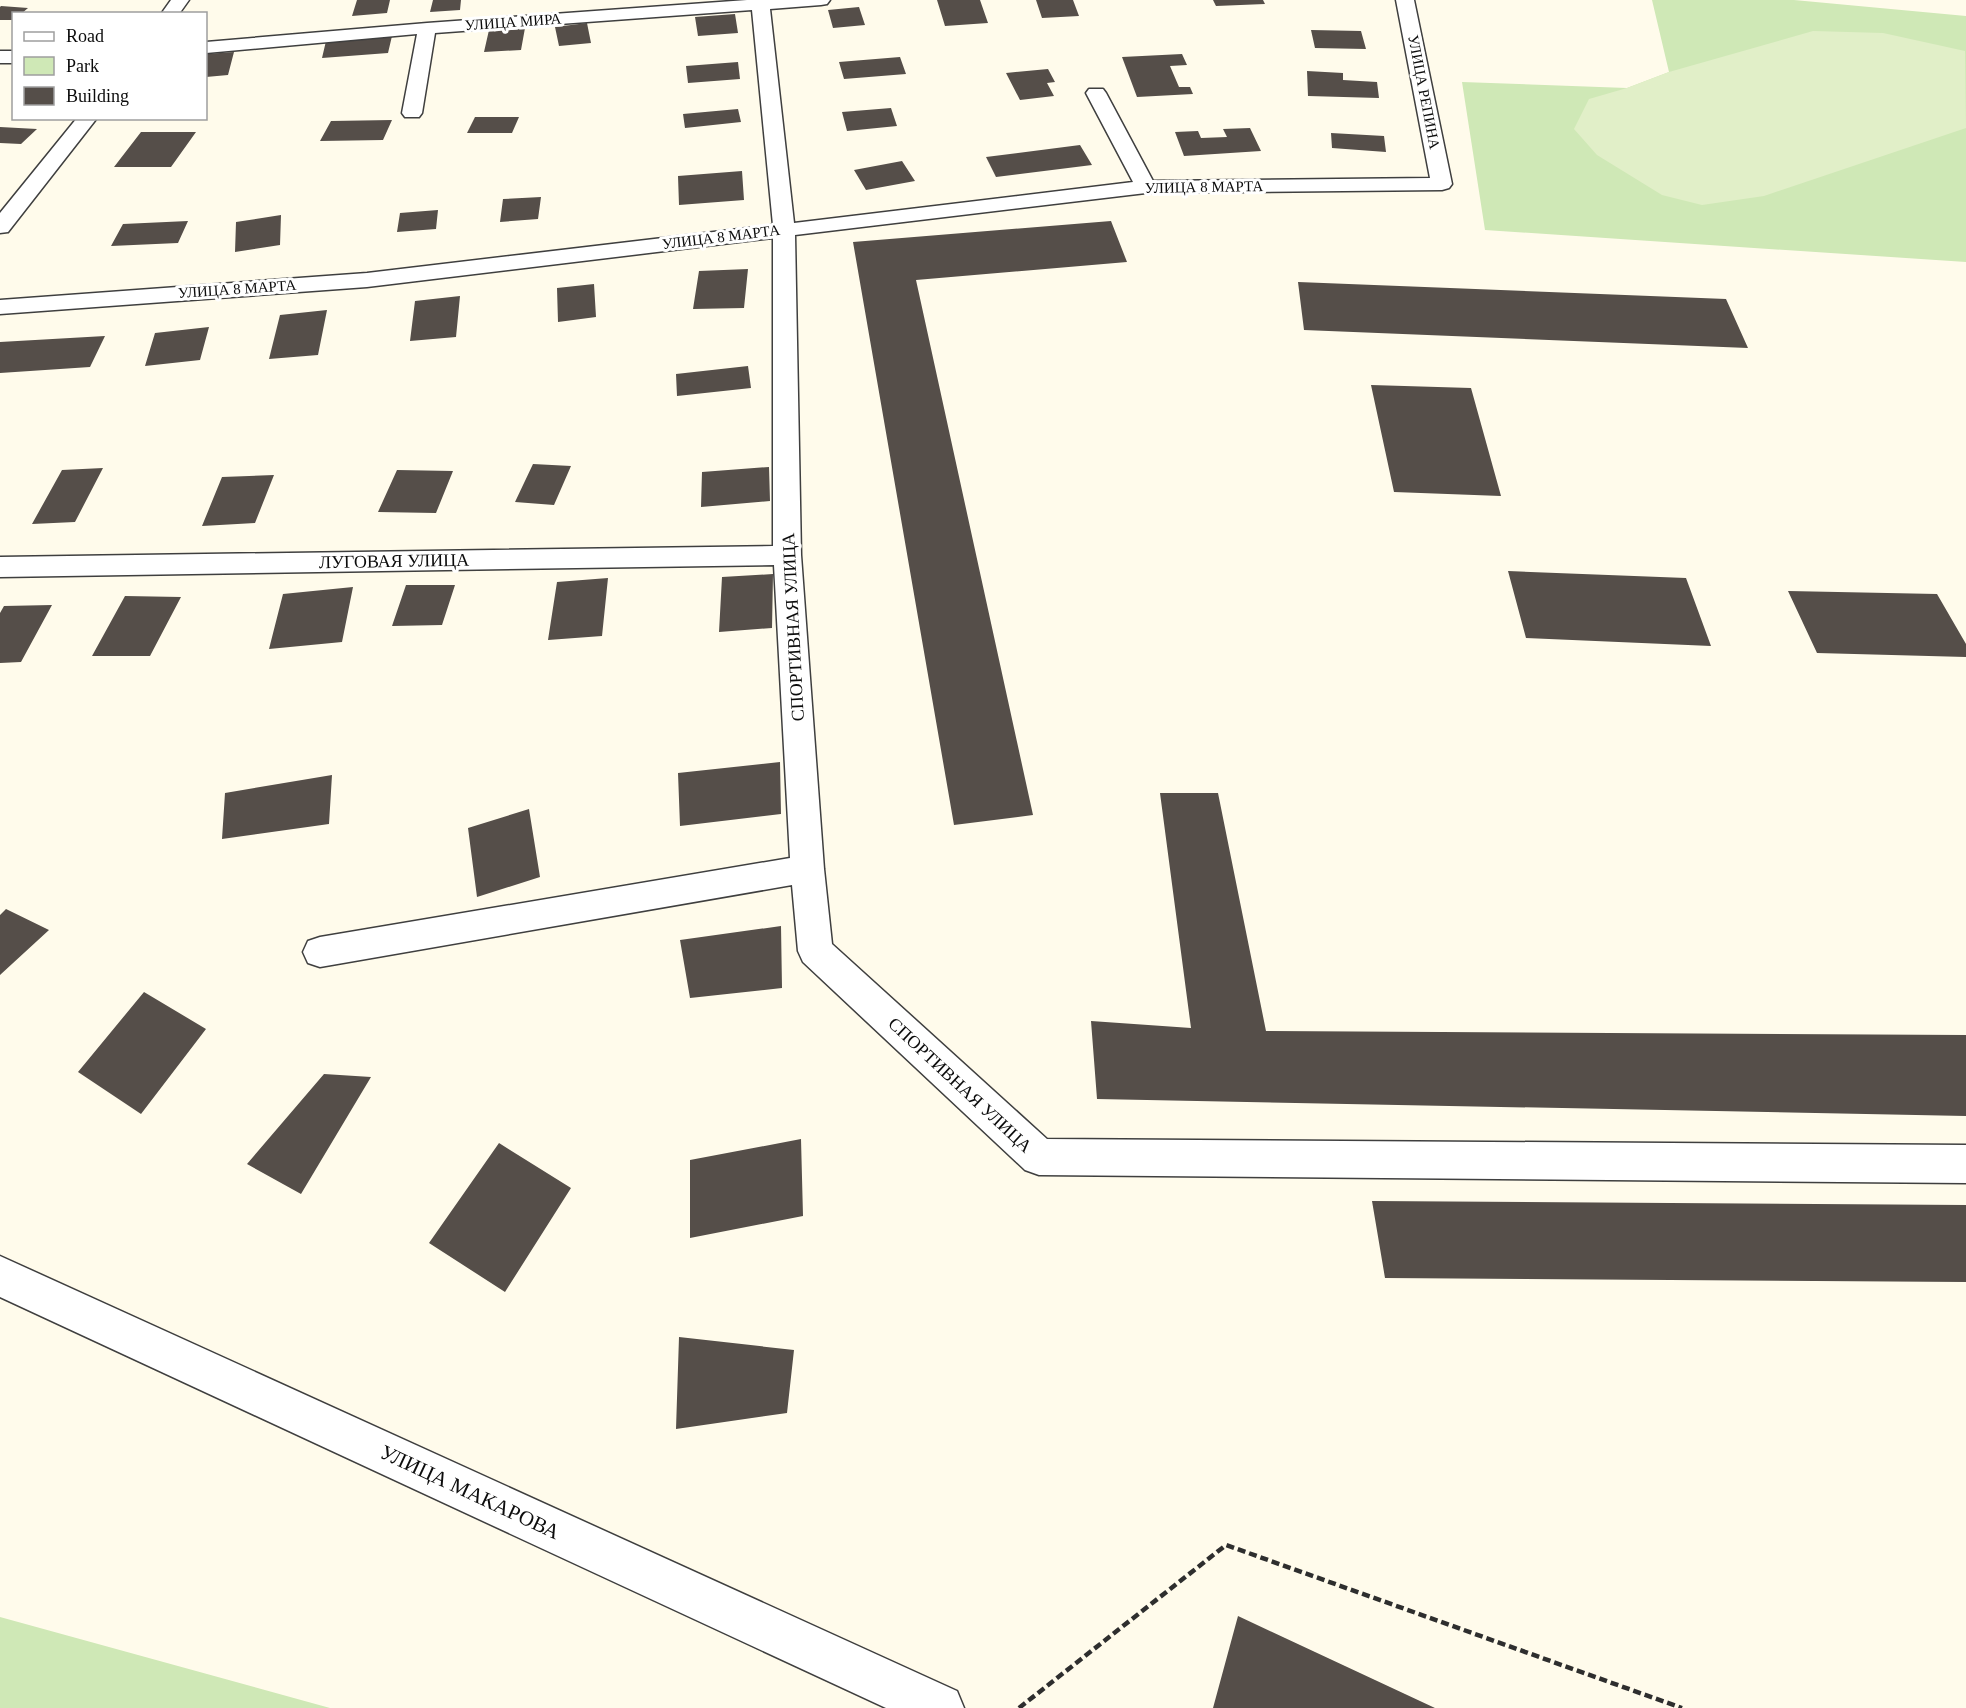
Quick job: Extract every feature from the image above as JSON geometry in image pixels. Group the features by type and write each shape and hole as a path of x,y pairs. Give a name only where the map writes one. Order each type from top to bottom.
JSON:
{"street":[{"name":"УЛИЦА МИРА","path":"207,48 760,2 821,0"},
{"name":"УЛИЦА РЕПИНА","path":"1405,0 1442,184"},
{"name":"СПОРТИВНАЯ УЛИЦА","path":"760,2 784,229 787,555 807,869 815,951 1039,1157 1966,1164"},
{"path":"412,113 427,28"},
{"path":"1096,93 1146,187"},
{"path":"0,227 85,120"},
{"name":"УЛИЦА 8 МАРТА","path":"0,307 367,280 1146,187 1442,184"},
{"name":"ЛУГОВАЯ УЛИЦА","path":"0,567 787,555"},
{"path":"320,952 807,869"},
{"name":"УЛИЦА МАКАРОВА","path":"0,1276 940,1708"}],"path":[{"path":"1019,1708 1226,1545 1682,1708"}],"green space":[{"path":"1652,0 1794,0 1966,16 1966,262 1485,230 1462,82 1627,88 1669,72"},
{"path":"1813,31 1883,33 1965,51 1966,128 1764,196 1702,205 1662,195 1597,155 1574,129 1589,99 1669,72"},
{"path":"0,1617 330,1708 0,1708"}],"building":[{"path":"357,0 390,0 387,13 352,16"},
{"path":"433,0 461,0 460,10 430,12"},
{"path":"937,0 980,0 988,23 945,26"},
{"path":"1036,0 1073,0 1079,16 1042,18"},
{"path":"1213,0 1263,0 1265,4 1216,6"},
{"path":"1,6 28,8 23,12 12,12 12,20 0,20"},
{"path":"859,7 865,25 833,28 828,10"},
{"path":"735,14 738,33 698,36 695,17"},
{"path":"587,23 591,43 559,46 555,27"},
{"path":"525,28 521,50 484,52 489,30"},
{"path":"1311,30 1361,31 1366,49 1315,48"},
{"path":"392,36 388,53 322,58 326,41"},
{"path":"234,52 228,75 207,77 207,54"},
{"path":"1182,54 1187,65 1170,66 1179,87 1190,87 1193,94 1137,97 1122,57"},
{"path":"900,57 906,74 844,79 839,62"},
{"path":"738,62 740,79 688,83 686,66"},
{"path":"1048,69 1055,82 1047,83 1054,96 1020,100 1006,73"},
{"path":"1307,71 1343,73 1343,80 1377,82 1379,98 1308,96"},
{"path":"891,108 897,126 847,131 842,112"},
{"path":"738,109 741,122 685,128 683,114"},
{"path":"475,117 519,117 512,133 467,133"},
{"path":"392,120 383,140 320,141 331,121"},
{"path":"0,127 37,129 21,144 0,143"},
{"path":"1250,128 1261,151 1184,156 1175,132 1198,131 1201,138 1227,137 1223,129"},
{"path":"141,132 196,132 171,167 114,167"},
{"path":"1331,133 1384,136 1386,152 1332,148"},
{"path":"1080,145 1092,165 996,177 986,157"},
{"path":"902,161 915,181 866,190 854,170"},
{"path":"742,171 744,200 679,205 678,176"},
{"path":"541,197 538,219 500,222 503,199"},
{"path":"438,210 436,229 397,232 400,213"},
{"path":"281,215 280,245 235,252 236,222"},
{"path":"188,221 178,243 111,246 123,224"},
{"path":"1111,221 1127,262 916,280 1033,815 954,825 853,242"},
{"path":"748,269 744,308 693,309 699,271"},
{"path":"1298,282 1726,299 1748,348 1304,330"},
{"path":"594,284 596,317 558,322 557,288"},
{"path":"460,296 456,337 410,341 415,301"},
{"path":"327,310 318,355 269,359 280,315"},
{"path":"209,327 200,360 145,366 155,333"},
{"path":"105,336 90,367 0,373 0,342"},
{"path":"748,366 751,388 677,396 676,374"},
{"path":"1371,385 1471,388 1501,496 1394,492"},
{"path":"533,464 571,466 554,505 515,502"},
{"path":"769,467 770,501 701,507 702,472"},
{"path":"103,468 75,522 32,524 62,470"},
{"path":"397,470 453,471 436,513 378,512"},
{"path":"274,475 255,523 202,526 222,477"},
{"path":"1508,571 1686,578 1711,646 1526,638"},
{"path":"773,574 772,628 719,632 722,577"},
{"path":"608,578 602,636 548,640 557,582"},
{"path":"406,585 455,585 442,625 392,626"},
{"path":"353,587 342,642 269,649 283,594"},
{"path":"1788,591 1937,594 1966,644 1966,657 1817,653"},
{"path":"125,596 181,597 150,656 92,656"},
{"path":"52,605 21,662 0,663 0,613 4,606"},
{"path":"780,762 781,814 680,826 678,773"},
{"path":"332,775 329,824 222,839 225,793"},
{"path":"1160,793 1218,793 1266,1031 1966,1035 1966,1116 1097,1099 1091,1021 1191,1028"},
{"path":"529,809 540,877 477,897 468,828"},
{"path":"6,909 49,930 0,975 0,915"},
{"path":"781,926 782,988 690,998 680,940"},
{"path":"144,992 206,1029 141,1114 78,1072"},
{"path":"324,1074 371,1077 301,1194 247,1164"},
{"path":"801,1139 803,1216 690,1238 690,1160"},
{"path":"499,1143 571,1188 505,1292 429,1243"},
{"path":"1372,1201 1966,1205 1966,1282 1385,1278"},
{"path":"679,1337 794,1350 787,1413 676,1429"},
{"path":"1238,1616 1435,1708 1213,1708"}]}
